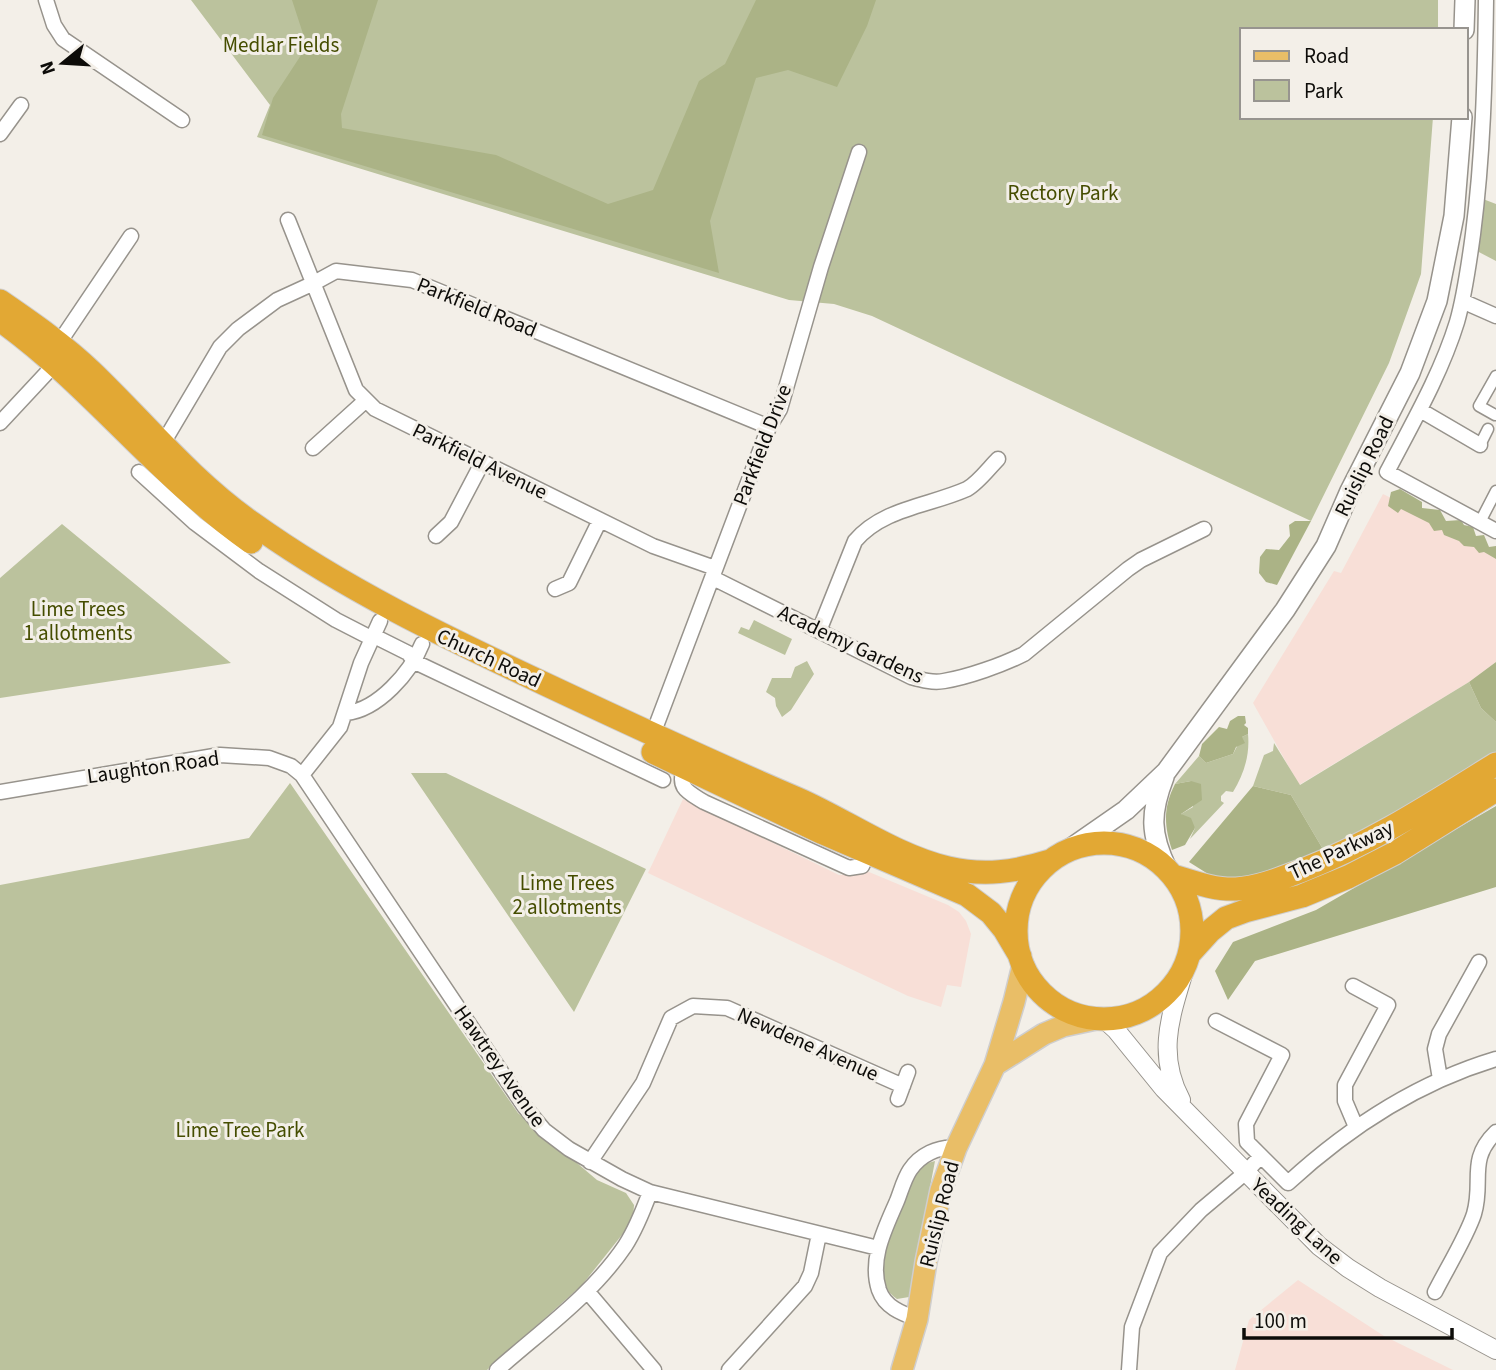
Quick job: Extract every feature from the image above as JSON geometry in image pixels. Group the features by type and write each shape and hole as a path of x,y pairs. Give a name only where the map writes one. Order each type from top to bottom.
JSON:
{"highway":[{"name":"Church Road","path":"0,301 60,343 199,481 250,522 354,589 428,629 943,867 988,873 1020,870 1059,856"},
{"name":"Church Road","path":"0,320 55,364 151,460 206,508 375,630 418,653 685,767 868,853 967,895 991,913 1004,929 1021,960"},
{"name":"The Parkway","path":"1170,872 1206,886 1236,889 1277,880 1342,855 1496,764"},
{"name":"The Parkway","path":"1187,961 1210,931 1226,918 1301,896 1349,877 1395,853 1496,790"},
{"path":"1112,843 1135,848 1152,857 1170,872 1188,902 1192,921 1187,961 1171,989 1153,1005 1131,1016 1100,1019 1077,1015 1057,1006 1039,991 1021,960 1016,935 1018,913 1025,892 1036,875 1059,856 1089,844 1112,843"}],"main road":[{"path":"1464,28 1465,0"},
{"name":"Ruislip Road","path":"1059,856 1126,810 1166,772 1285,610 1326,546 1349,491 1410,373 1437,301 1454,215 1462,119"},
{"name":"Ruislip Road","path":"1166,772 1153,816 1155,841 1170,872"},
{"name":"Ruislip Road","path":"902,1370 917,1319 941,1189 995,1065 1014,1002 1021,960"},
{"path":"995,1065 1044,1034 1063,1026 1100,1019"}],"street":[{"path":"46,0 54,25 63,39 183,120"},
{"path":"1486,0 1489,147 1478,194 1462,302 1456,325 1420,410 1387,472 1496,531"},
{"path":"0,134 21,105"},
{"name":"Parkfield Drive","path":"653,734 769,427 780,408 821,267 859,152"},
{"path":"288,220 356,390 365,401 313,448"},
{"path":"65,334 131,236"},
{"name":"Parkfield Road","path":"162,445 220,347 238,329 267,306 336,271 412,280 769,427"},
{"path":"1462,302 1496,316"},
{"path":"0,423 55,364"},
{"path":"1410,373 1430,385"},
{"path":"1420,410 1480,444 1493,419 1479,406 1496,376"},
{"name":"Parkfield Avenue","path":"365,401 375,409 482,463 714,573"},
{"path":"819,631 855,541 865,529 879,520 970,488 998,459"},
{"path":"436,536 451,522 482,463"},
{"name":"Church Road","path":"139,472 176,508 239,557 293,594 375,630"},
{"path":"1480,522 1496,491"},
{"path":"555,589 569,583 600,520"},
{"name":"Academy Gardens","path":"714,573 819,631 911,677 943,681 1024,654 1134,565 1204,529"},
{"path":"302,775 335,736 346,713 375,630"},
{"path":"346,713 362,709 391,689 418,653"},
{"name":"Church Road","path":"418,653 663,780"},
{"name":"Laughton Road","path":"0,792 220,755 269,758 290,766 302,775"},
{"name":"Hawtrey Avenue","path":"302,775 524,1106 544,1130 590,1162 650,1192 878,1248"},
{"name":"Yeading Lane","path":"1187,961 1169,1022 1166,1052 1172,1084 1187,1112"},
{"path":"1440,1079 1435,1049 1439,1034 1479,962"},
{"path":"1353,986 1388,1005 1345,1085 1345,1101 1356,1127"},
{"name":"Newdene Avenue","path":"590,1162 643,1083 671,1018 693,1006 727,1008 903,1086"},
{"name":"Yeading Lane","path":"1100,1019 1116,1030 1164,1089 1319,1246 1380,1288 1496,1350"},
{"path":"1216,1021 1282,1055 1246,1124 1247,1142 1288,1183 1315,1158 1398,1099 1440,1079 1496,1059"},
{"path":"1435,1292 1474,1215 1478,1160 1486,1141 1496,1132"},
{"path":"917,1319 892,1308 880,1293 876,1271 878,1248 909,1171 927,1154 940,1148 957,1148"},
{"path":"1129,1370 1132,1327 1160,1253 1201,1210 1261,1156"},
{"path":"497,1370 610,1266 638,1222 650,1192"},
{"path":"729,1370 805,1286 811,1273 818,1234"},
{"path":"587,1290 654,1370"}],"shaded area":[{"path":"1383,494 1496,550 1496,662 1469,682 1299,785 1253,703 1334,571 1341,573"},
{"path":"683,799 839,875 869,872 959,912 971,934 961,987 947,985 941,1007 908,996 648,873"},
{"path":"1298,1280 1384,1336 1453,1370 1235,1370 1249,1320"}],"green space":[{"name":"Rectory Park","path":"191,0 1438,0 1438,28 1240,28 1240,119 1433,119 1421,274 1389,363 1311,521 872,316 834,304 789,300 257,137 270,105"},
{"path":"292,0 378,0 341,114 342,128 496,155 608,204 653,190 699,81 725,64 756,0 876,0 867,26 837,87 788,70 756,78 710,221 719,273 262,135 273,98 307,46"},
{"path":"1483,199 1496,204 1496,261 1475,250"},
{"path":"1400,489 1422,502 1422,508 1440,510 1446,521 1461,520 1464,525 1473,527 1476,536 1484,535 1489,547 1496,546 1496,559 1484,552 1479,553 1474,547 1464,546 1444,535 1442,530 1434,531 1429,523 1401,509 1398,513 1388,506 1391,492"},
{"path":"1295,521 1311,521 1277,585 1266,582 1259,573 1260,557 1266,549 1279,550 1290,536 1289,525"},
{"name":"Lime Trees 1 allotments","path":"62,524 231,663 0,698 0,578"},
{"path":"754,620 792,639 785,655 738,633 741,627 749,630"},
{"path":"807,661 814,674 791,710 782,717 775,698 766,692 772,678 791,678 795,667"},
{"path":"1496,662 1496,722 1481,708 1469,682"},
{"path":"1469,682 1481,708 1496,722 1496,756 1327,856 1291,795 1253,786 1264,755 1273,751 1274,743 1300,785"},
{"path":"1238,716 1245,716 1244,725 1248,728 1248,734 1242,737 1245,743 1236,747 1233,754 1206,763 1199,756 1202,744 1219,727 1227,729 1230,721"},
{"path":"1248,734 1247,757 1237,785 1233,792 1226,791 1221,796 1224,803 1190,839 1195,828 1181,814 1193,807 1191,781 1175,784 1199,756 1206,763 1233,754 1242,737"},
{"name":"Lime Trees 2 allotments","path":"411,773 446,773 646,869 574,1012"},
{"path":"1191,781 1201,784 1202,800 1181,814 1191,818 1195,828 1185,845 1172,850 1166,824 1168,801 1175,784"},
{"name":"Lime Tree Park","path":"290,783 518,1113 597,1180 626,1193 634,1205 633,1221 582,1285 487,1370 0,1370 0,885 249,838"},
{"path":"1253,786 1291,795 1327,856 1266,877 1216,879 1189,862"},
{"path":"1496,806 1496,887 1255,961 1228,1000 1215,971 1233,942 1316,910"},
{"path":"935,1161 909,1297 897,1299 888,1290 883,1279 885,1252 911,1177 920,1167"}],"park label":[{"name":"Medlar Fields","path":"281,45"}]}
